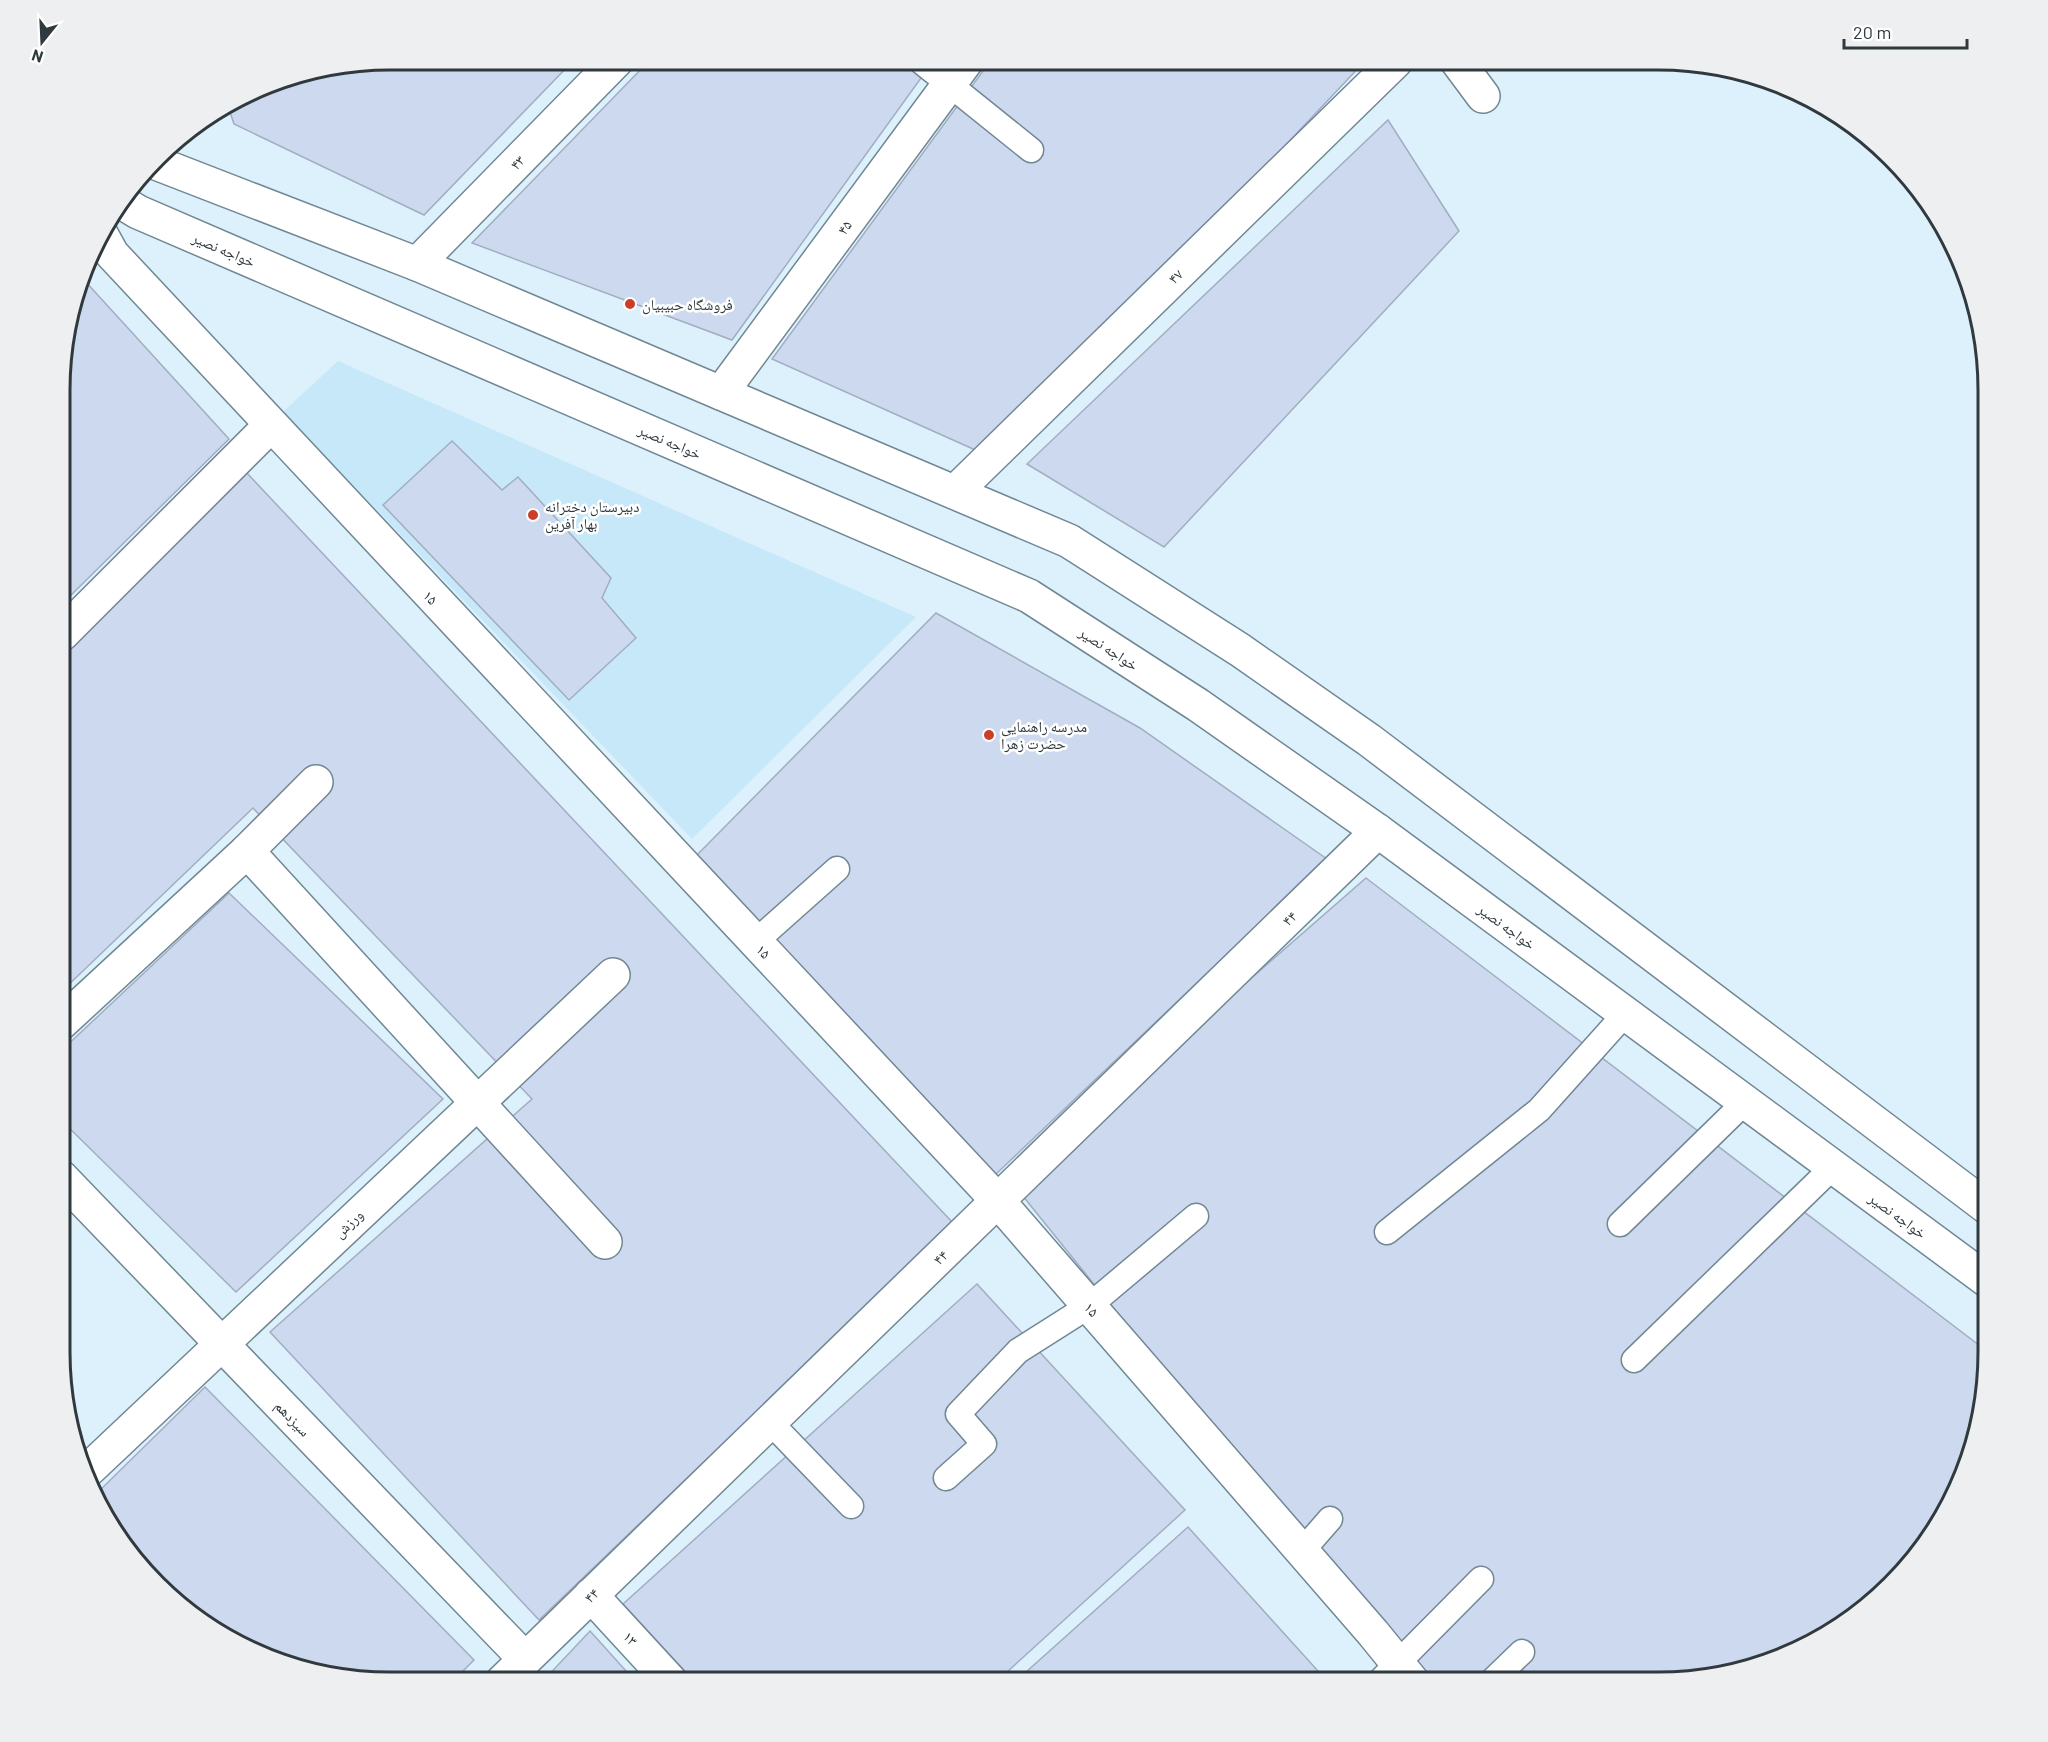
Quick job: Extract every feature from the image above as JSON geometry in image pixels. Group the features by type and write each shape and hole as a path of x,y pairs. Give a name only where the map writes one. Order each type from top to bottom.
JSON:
{"street":[{"name":"۴۳","path":"417,264 606,71"},
{"name":"۴۷","path":"955,492 1386,71"},
{"path":"1464,71 1483,96"},
{"name":"۴۵","path":"721,393 959,72"},
{"path":"162,166 417,264 1069,541 1240,650 1369,740 1978,1200"},
{"name":"خواجه نصیر","path":"130,207 1029,596 1198,705 1378,831 1978,1274"},
{"name":"۱۵","path":"106,244 112,254 270,426 998,1201 1302,1551 1394,1672"},
{"path":"70,626 270,426"},
{"path":"70,1016 247,851 316,782"},
{"name":"۴۴","path":"511,1672 1378,831"},
{"path":"247,851 605,1242"},
{"name":"ورزش","path":"92,1466 476,1101 613,975"},
{"name":"سیزدهم","path":"70,1186 525,1659"},
{"name":"۱۳","path":"591,1595 662,1672"}],"lane":[{"path":"959,72 1031,150"},
{"path":"755,942 837,869"},
{"path":"1387,1232 1539,1110 1625,1014"},
{"path":"1620,1224 1745,1102"},
{"path":"1634,1360 1833,1167"},
{"path":"946,1478 984,1444 958,1414 1018,1351 1089,1306 1196,1216"},
{"path":"770,1422 851,1506"},
{"path":"1302,1551 1330,1519"},
{"path":"1400,1672 1481,1579"},
{"path":"1501,1672 1522,1652"}],"shaded area":[{"name":"دبیرستان دخترانه بهار آفرین","path":"338,361 916,617 692,839 283,412"}],"building":[{"path":"370,71 563,71 424,215 234,124 230,113 268,95 308,81 349,73"},
{"path":"639,71 926,71 732,340 472,243"},
{"path":"983,71 1356,71 991,457 772,359"},
{"path":"1388,120 1459,231 1164,547 1027,464"},
{"path":"88,285 229,439 70,596 71,370 81,308"},
{"path":"452,441 502,490 518,477 611,578 602,598 636,638 569,700 383,505"},
{"path":"245,471 953,1223 539,1620 270,1332 532,1099 253,808 70,983 70,647"},
{"path":"936,613 1140,728 1327,859 995,1175 697,855"},
{"path":"1366,878 1978,1344 1975,1393 1967,1434 1953,1474 1935,1511 1924,1529 1884,1578 1835,1618 1780,1647 1740,1661 1678,1671 1407,1672 1014,1185"},
{"path":"229,893 443,1099 236,1292 70,1129 70,1043"},
{"path":"977,1284 1185,1510 1007,1672 686,1672 623,1604"},
{"path":"205,1387 474,1660 462,1672 370,1671 308,1661 268,1647 213,1618 164,1578 124,1529 102,1488"},
{"path":"1188,1527 1319,1672 1026,1672"},
{"path":"590,1631 627,1672 551,1672"}],"place":[{"name":"فروشگاه حبیبیان","path":"630,304"},
{"name":"دبیرستان دخترانه بهار آفرین","path":"533,515"},
{"name":"مدرسه راهنمایی حضرت زهرا","path":"989,735"}]}
